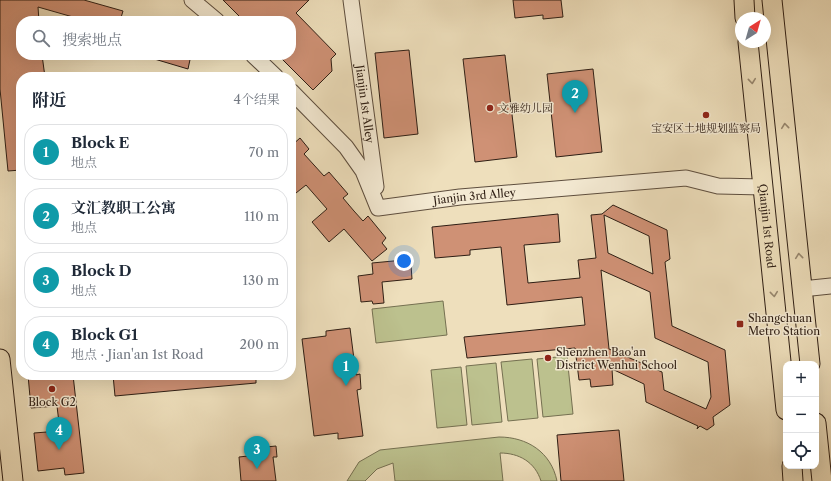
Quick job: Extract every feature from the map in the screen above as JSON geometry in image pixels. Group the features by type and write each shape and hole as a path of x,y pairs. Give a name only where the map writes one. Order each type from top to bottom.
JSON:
{"main road":[{"path":"744,0 745,12"},
{"path":"772,0 810,361"},
{"name":"Qianjin 1st Road","path":"749,48 785,397"},
{"path":"0,358 13,481"},
{"path":"817,433 822,481"},
{"path":"792,469 793,481"}],"street":[{"path":"192,0 211,16"},
{"name":"Jianjin 1st Alley","path":"351,0 378,208"},
{"path":"258,60 271,72"},
{"path":"296,96 346,147 363,170 378,208"},
{"name":"Jianjin 3rd Alley","path":"378,208 460,198 686,178 718,186 763,187"},
{"path":"802,289 831,286"}],"green space":[{"path":"443,301 447,335 376,343 372,309"},
{"path":"567,356 573,414 543,417 537,359"},
{"path":"532,359 538,418 508,421 501,362"},
{"path":"496,363 502,422 472,425 466,366"},
{"path":"461,367 467,425 437,428 431,370"},
{"path":"499,437 519,440 536,448 549,462 557,481 541,481 535,469 525,460 507,453 500,453 503,481 395,481 393,463 377,469 365,481 347,481 359,462 380,450"}],"building":[{"path":"0,0 84,0 123,11 122,16 70,16 38,7 39,16 16,16 16,60 43,60 44,72 16,72 16,170 8,171 0,89"},
{"path":"223,0 309,0 296,13 336,54 331,59 332,71 313,90 283,60 296,60 296,16 239,16"},
{"path":"513,0 561,0 563,17 543,19 543,15 515,18"},
{"path":"409,50 418,134 384,138 375,53"},
{"name":"文雅幼儿园","path":"505,55 517,157 475,162 463,59"},
{"path":"158,60 190,60 188,69"},
{"path":"593,69 602,152 556,157 547,74"},
{"path":"300,138 309,149 304,154 324,176 329,172 348,194 343,198 354,211 363,221 368,216 386,238 382,243 387,249 372,261 344,229 329,242 312,222 327,209 306,185 296,193 296,142"},
{"path":"613,205 667,230 670,259 665,262 672,326 725,350 730,405 713,417 714,425 707,430 700,426 697,429 698,426 646,402 644,384 612,369 613,385 591,387 590,379 579,380 575,348 467,358 464,337 585,325 582,297 507,305 501,247 470,250 470,255 435,258 432,227 558,214 560,242 524,245 528,283 580,278 578,260 596,258 591,215 602,214","holes":["604,215 649,236 653,274 608,253","601,270 650,292 655,338 708,362 711,397 706,409 664,390 662,372 609,349"]},
{"path":"404,260 405,266 411,265 412,279 382,282 384,303 373,304 372,301 361,302 358,276 373,274 372,263"},
{"path":"350,328 356,375 360,374 361,389 357,390 363,436 338,439 338,433 314,436 302,339 326,336 326,331"},
{"path":"28,380 74,380 84,473 65,475 64,468 38,471 34,433 60,431 57,406 31,408"},
{"path":"113,380 256,380 256,383 115,396"},
{"path":"619,430 624,481 561,481 557,435"},
{"path":"276,446 277,457 273,457 276,481 241,481 239,457 257,455 256,448"}],"place":[{"name":"文雅幼儿园","path":"490,108"},
{"name":"文汇教职工公寓","path":"575,113"},
{"name":"宝安区土地规划监察局","path":"706,115"},
{"name":"Shangchuan Metro Station","path":"740,324"},
{"name":"Shenzhen Bao'an District Wenhui School","path":"548,358"},
{"name":"Block E","path":"346,386"},
{"name":"Block G2","path":"52,389"},
{"name":"Block G1","path":"59,450"},
{"name":"Block D","path":"257,469"}]}
